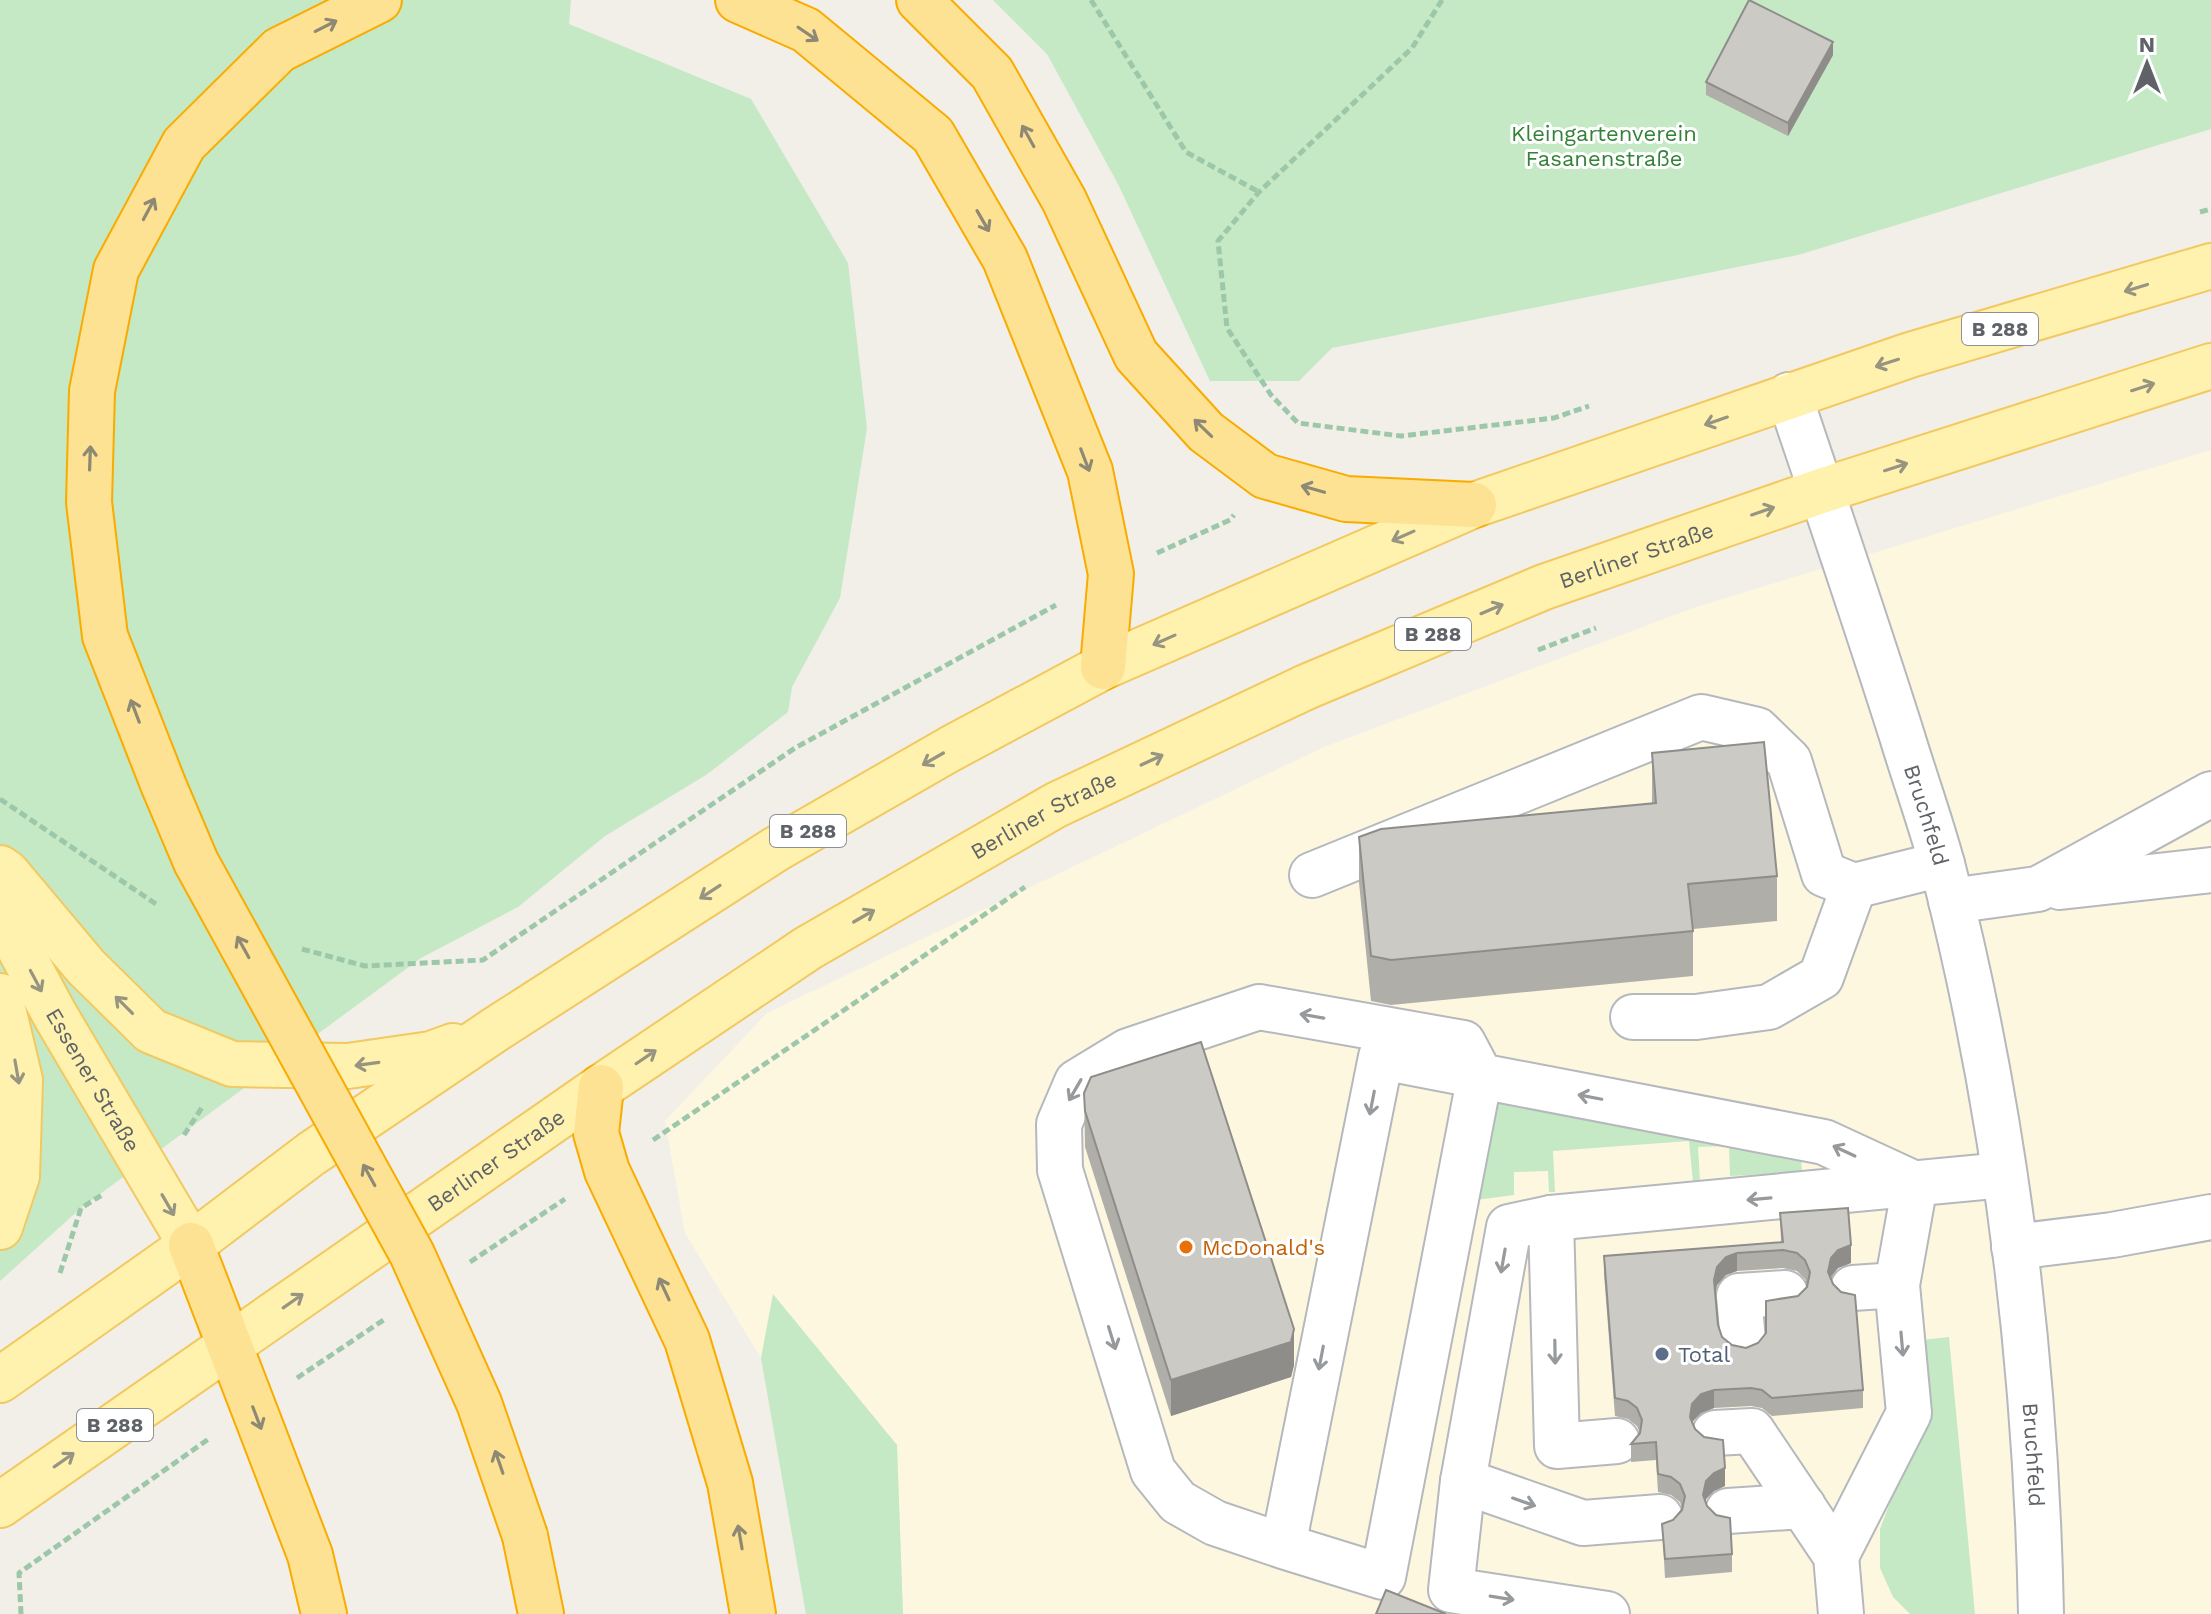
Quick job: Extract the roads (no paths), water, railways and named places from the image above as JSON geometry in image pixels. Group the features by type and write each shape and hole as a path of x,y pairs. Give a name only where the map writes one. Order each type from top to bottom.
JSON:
{"highway":[{"path":"379,0 279,50 184,144 116,270 92,391 89,502 105,636 163,784 196,862 412,1254 479,1403 525,1536 541,1614"},
{"path":"738,0 806,30 933,135 1005,259 1090,471 1111,574 1103,667"},
{"path":"919,0 992,73 1064,200 1136,355 1206,432 1265,476 1346,499 1474,505"},
{"path":"601,1087 596,1133 607,1171 687,1340 730,1483 753,1614"},
{"path":"191,1245 310,1555 324,1614"}],"main road":[{"name":"B 288","path":"0,1380 191,1245 311,1154 496,1029 776,849 950,749 1103,667 1474,505 1910,355 2211,266"},
{"name":"Berliner Straße","path":"0,1505 601,1087 808,948 1056,805 1306,687 1544,587 1821,491 2211,366"},
{"path":"0,868 86,967 151,1031 232,1064 348,1066 431,1054 496,1029"},
{"name":"Essener Straße","path":"0,912 55,1015 191,1245"},
{"path":"0,996 20,1080 17,1176 0,1227"}],"street":[{"name":"Bruchfeld","path":"1789,395 1946,883 1980,1040 2014,1247 2039,1499 2041,1614"},
{"path":"1312,875 1701,717 1757,730 1789,761 1824,874 1854,886 1946,883 2038,889 2211,870"},
{"path":"2038,889 2211,794"},
{"path":"1633,1017 1696,1017 1769,1007 1821,977 1854,886"},
{"path":"1383,1577 1480,1075 1463,1043 1259,1007 1128,1051 1077,1082 1059,1124 1060,1170 1153,1471 1178,1502 1215,1523 1383,1577 1607,1614"},
{"path":"1283,1546 1381,1057 1824,1142 1915,1184"},
{"path":"1451,1590 1463,1481 1509,1227 1551,1218 2004,1175"},
{"path":"1836,1556 1909,1413 1897,1285 1915,1184"},
{"path":"2014,1247 2112,1235 2211,1217"},
{"path":"1551,1218 1557,1446 1617,1441"},
{"path":"1853,1288 1897,1285"},
{"path":"1743,1341 1739,1296 1785,1293"},
{"path":"1738,1419 1836,1556 1841,1614"},
{"path":"1463,1481 1583,1523 1660,1517"},
{"path":"1728,1511 1803,1506"}],"place":[{"name":"McDonald's","path":"1186,1247"},
{"name":"Total","path":"1662,1354"}],"park label":[{"name":"Kleingartenverein Fasanenstraße","path":"1604,146"}]}
